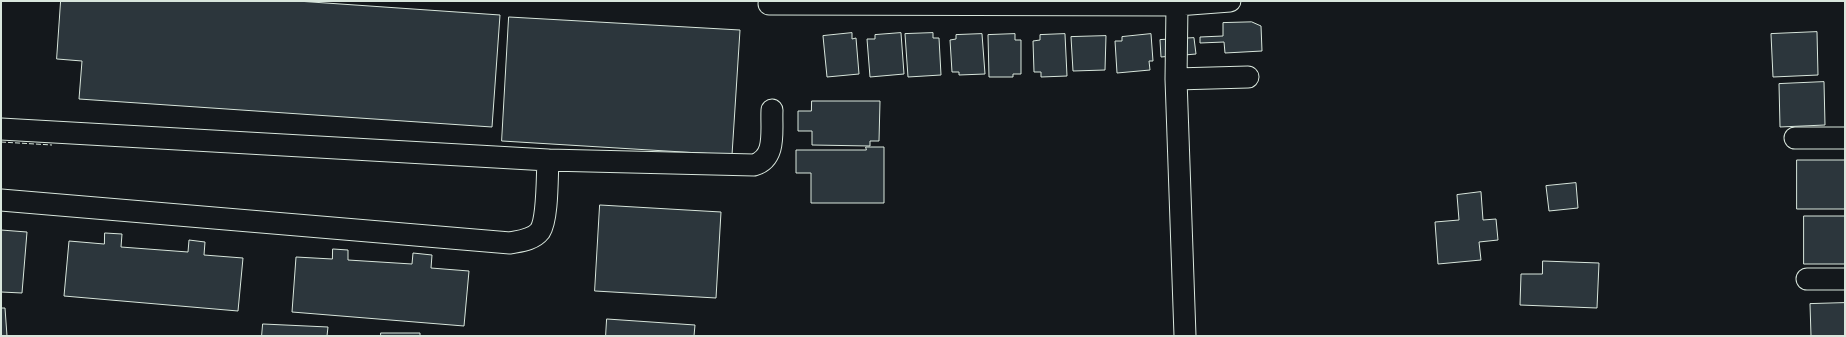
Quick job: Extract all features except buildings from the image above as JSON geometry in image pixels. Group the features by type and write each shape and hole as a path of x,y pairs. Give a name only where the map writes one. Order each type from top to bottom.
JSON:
{"street":[{"path":"769,4 1177,3 1230,1"},
{"path":"1177,3 1176,79 1185,336"},
{"path":"1176,79 1248,76"},
{"path":"1,129 548,160 754,165 764,161 770,153 772,110"},
{"path":"1795,138 1845,138"},
{"path":"1,200 510,243 528,240 540,231 545,217 548,160"},
{"path":"1807,280 1845,279"}],"fence":[{"path":"1,142 52,145"}]}
